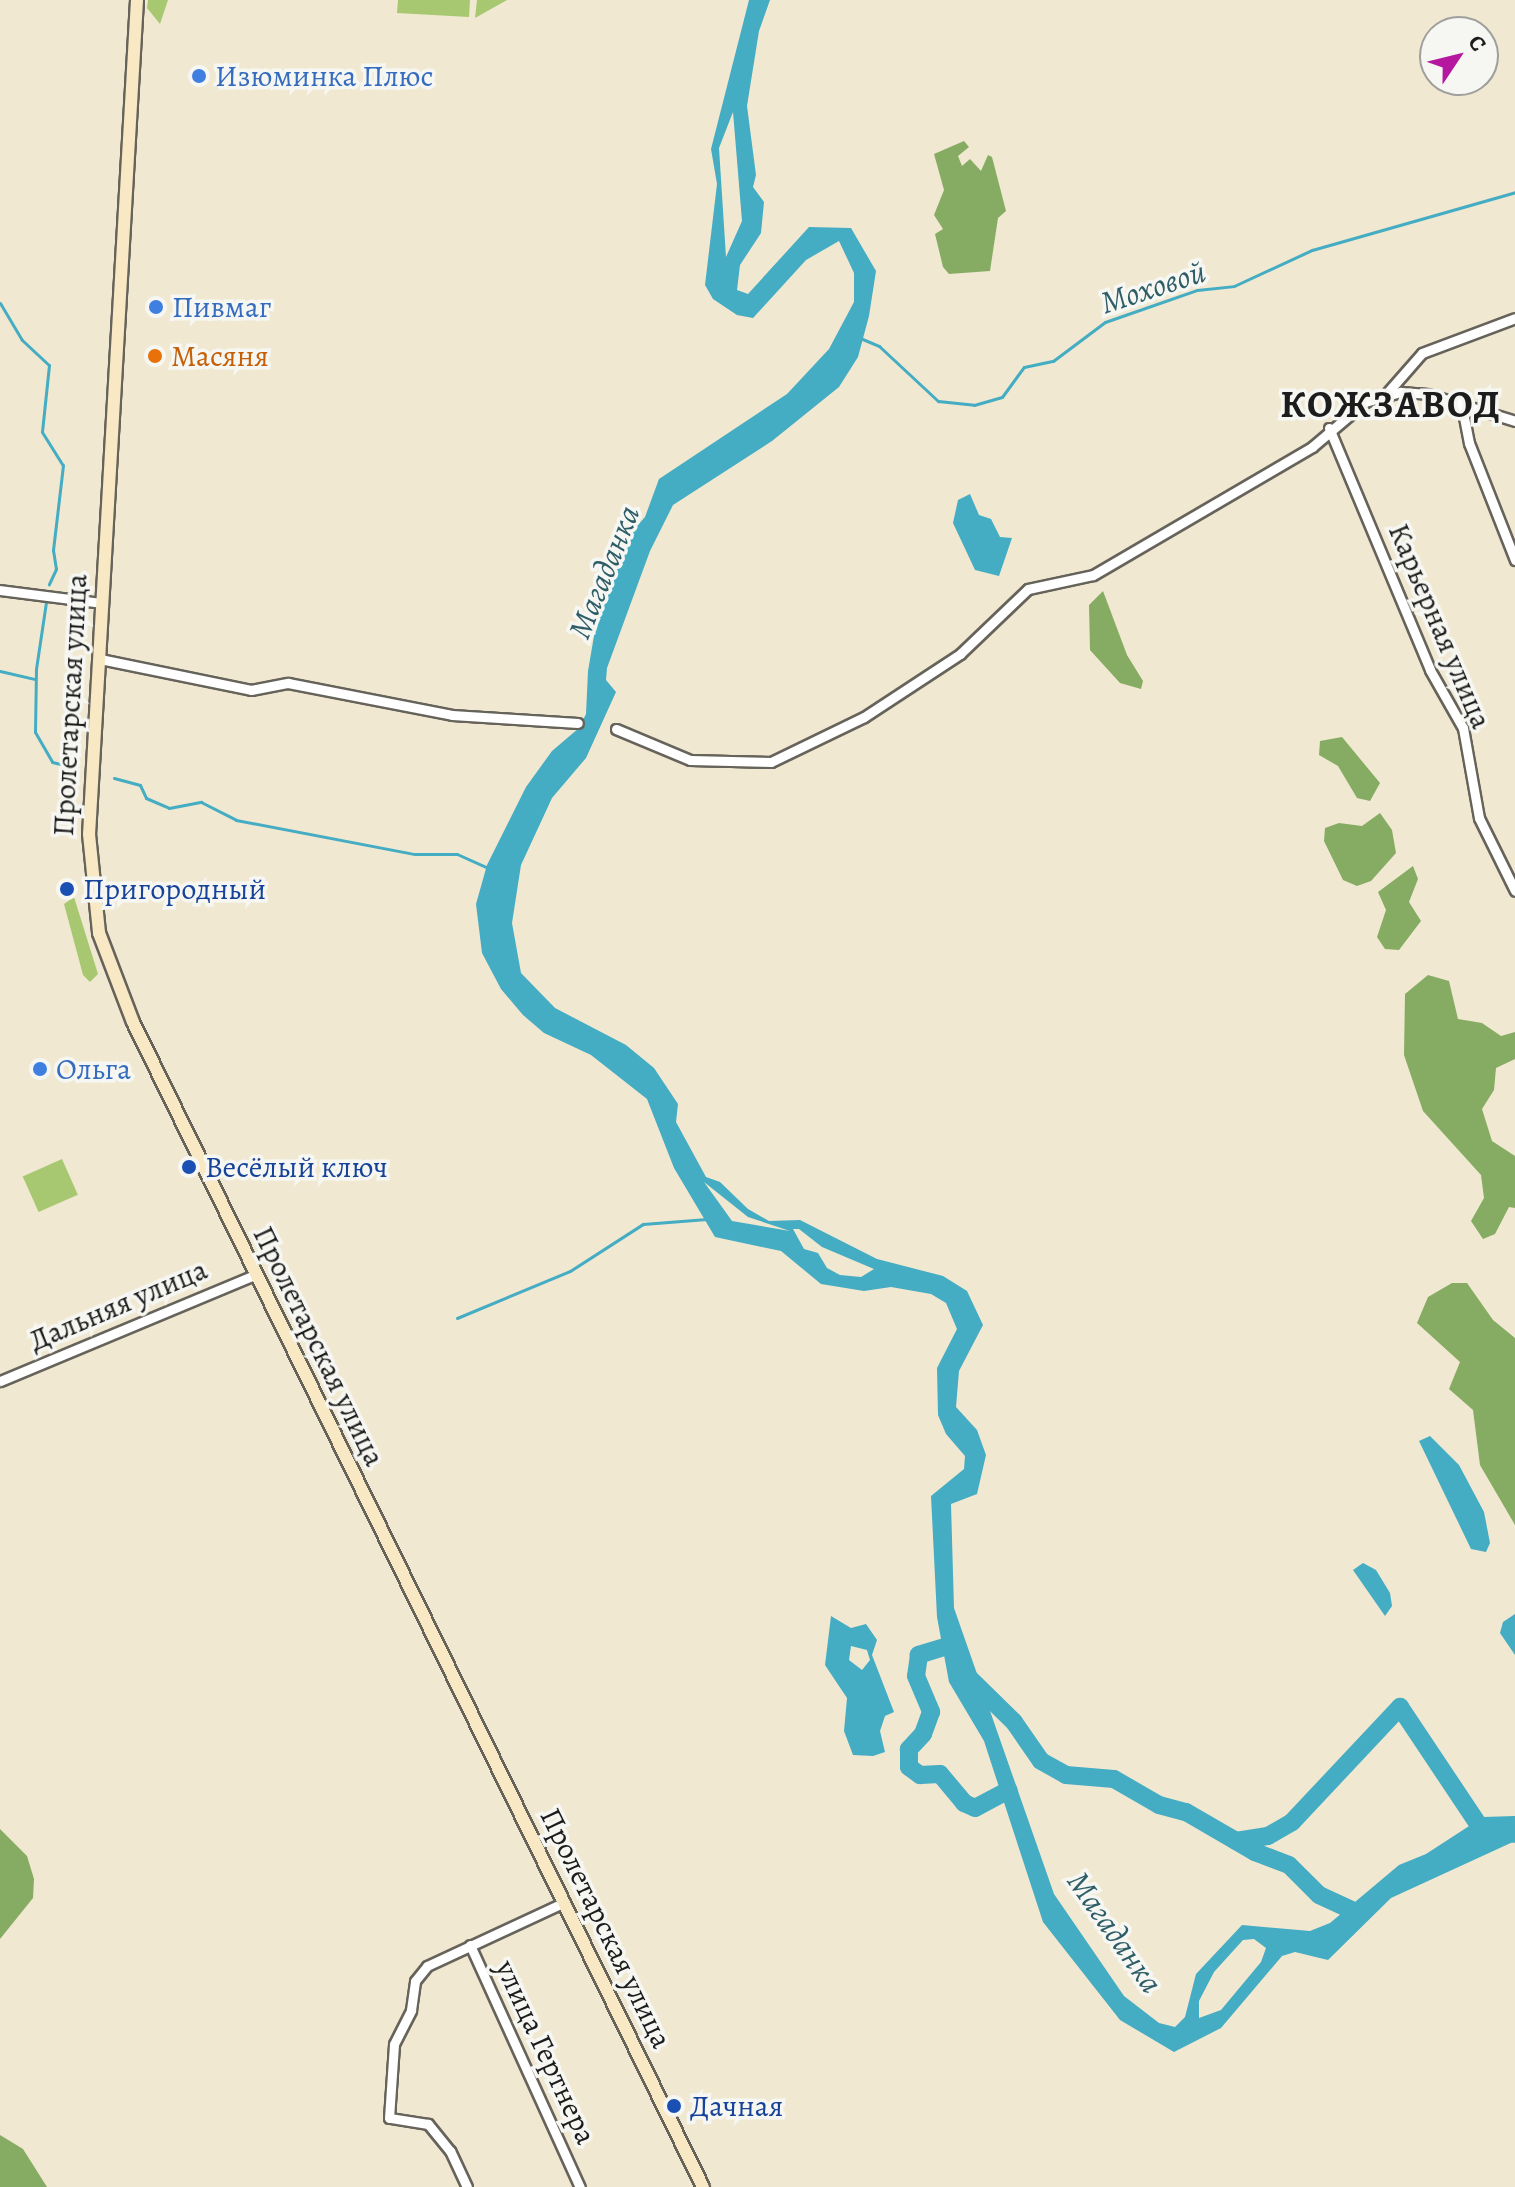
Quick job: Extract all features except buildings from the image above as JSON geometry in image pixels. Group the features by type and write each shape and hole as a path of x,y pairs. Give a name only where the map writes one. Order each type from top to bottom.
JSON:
{"main road":[{"name":"Пролетарская улица","path":"137,0 88,862 99,933 133,1022 703,2187"}],"street":[{"path":"1387,394 1422,353 1515,318"},
{"path":"616,729 690,760 771,762 864,717 960,654 1028,589 1093,575 1312,447 1329,428 1365,402 1387,394 1413,392 1461,402 1515,421"},
{"path":"1461,402 1469,443 1515,560"},
{"name":"Карьерная улица","path":"1329,428 1430,670 1463,728 1479,818 1515,891"},
{"path":"0,590 102,603"},
{"path":"100,659 251,690 288,683 452,715 578,723"},
{"name":"Дальняя улица","path":"0,1381 255,1275"},
{"name":"улица Гертнера","path":"565,1902 470,1945 580,2187"},
{"path":"467,2187 450,2151 428,2124 389,2118 394,2044 411,2010 415,1981 427,1966 470,1945"}],"green space":[{"path":"148,0 168,0 160,24 147,8"},
{"path":"398,0 470,0 469,17 397,13"},
{"path":"477,0 507,0 475,18"},
{"path":"964,141 969,147 958,156 962,166 970,159 981,171 988,155 992,157 1006,211 998,218 990,271 949,274 943,267 935,234 943,229 934,215 944,190 934,154"},
{"path":"1103,591 1127,655 1143,681 1141,689 1120,683 1090,650 1089,605"},
{"path":"1342,737 1380,783 1370,801 1357,798 1338,766 1319,755 1320,741"},
{"path":"1380,813 1392,830 1396,853 1371,881 1357,886 1343,880 1324,841 1325,828 1339,823 1362,826"},
{"path":"1413,866 1418,879 1409,902 1421,921 1399,950 1385,949 1377,937 1386,910 1378,892"},
{"path":"74,897 98,974 90,982 83,975 64,904"},
{"path":"1428,975 1449,981 1458,1019 1482,1023 1501,1036 1515,1032 1515,1059 1496,1068 1494,1090 1482,1109 1492,1141 1515,1156 1515,1208 1509,1207 1495,1234 1483,1239 1471,1221 1484,1198 1481,1175 1423,1111 1404,1055 1405,994"},
{"path":"62,1159 78,1195 39,1212 23,1176"},
{"path":"1452,1283 1467,1283 1493,1320 1515,1338 1515,1525 1480,1465 1473,1410 1449,1389 1460,1362 1417,1323 1428,1297"},
{"path":"0,1829 27,1856 34,1879 33,1898 0,1939"},
{"path":"0,2135 23,2149 47,2187 0,2187"}],"water":[{"path":"749,0 770,0 759,31 747,106 756,175 753,187 764,202 761,233 740,265 737,290 748,294 809,227 851,228 876,271 869,316 858,357 839,387 772,441 673,505 650,551 607,668 606,680 616,692 586,758 552,798 521,865 512,923 521,973 555,1008 626,1045 654,1068 678,1104 676,1122 706,1177 720,1182 748,1209 769,1221 800,1220 877,1259 943,1276 967,1291 983,1325 959,1371 956,1407 977,1430 986,1455 977,1494 951,1504 954,1608 1054,1894 1124,1996 1159,2023 1175,2027 1185,2017 1196,1974 1242,1925 1310,1931 1330,1923 1399,1865 1426,1854 1483,1817 1515,1816 1515,1841 1391,1898 1328,1960 1295,1952 1282,1956 1221,2028 1174,2052 1120,2020 1043,1922 984,1741 949,1682 937,1617 931,1496 964,1469 965,1456 946,1434 938,1415 937,1368 957,1329 946,1303 931,1294 891,1287 864,1291 821,1284 781,1251 715,1237 674,1168 647,1099 591,1055 544,1033 523,1015 501,989 482,953 476,904 487,865 526,787 552,751 579,728 586,714 588,671 607,560 645,517 659,479 787,394 829,349 854,302 854,273 839,241 806,260 753,318 737,315 713,299 705,285 717,184 711,149","holes":["733,112 742,221 726,257 719,148","704,1182 748,1217 790,1231 732,1221","793,1229 799,1229 822,1247 874,1269 861,1277 840,1275 827,1268 818,1253 804,1249","1254,1939 1266,1948 1261,1962 1221,2010 1199,2018 1199,2001 1214,1972 1243,1940"]},
{"path":"970,494 979,515 991,519 1000,537 1012,538 999,576 975,570 953,523 958,500"},
{"path":"1430,1436 1459,1465 1484,1512 1490,1543 1486,1552 1471,1549 1419,1441"},
{"path":"1363,1563 1376,1570 1390,1593 1392,1606 1385,1616 1353,1570"},
{"path":"1515,1614 1515,1655 1500,1633 1503,1622"},
{"path":"831,1616 851,1628 866,1624 877,1640 872,1655 894,1712 885,1716 880,1731 885,1752 873,1756 853,1755 844,1731 847,1698 825,1665","holes":["851,1646 867,1650 870,1660 862,1670 849,1660"]}],"waterway":[{"name":"Моховой","path":"860,338 879,346 938,401 974,405 1002,397 1024,367 1053,361 1105,322 1197,290 1234,286 1312,250 1515,192"},
{"path":"0,303 22,340 49,365 42,432 63,465 53,550 56,569 49,584"},
{"path":"46,602 36,669 35,732 52,762 65,765"},
{"path":"0,671 35,679"},
{"path":"114,778 140,785 146,798 169,808 201,802 236,820 415,854 457,854 486,867"},
{"path":"457,1318 570,1271 643,1224 707,1219"},
{"path":"951,1645 919,1655 916,1676 931,1712 923,1734 909,1749 909,1767 920,1775 940,1774 964,1803 975,1808 1009,1790"},
{"name":"Магаданка","path":"964,1673 1014,1722 1041,1761 1066,1775 1114,1779 1159,1805 1186,1812 1255,1852 1289,1865 1319,1895 1358,1913"},
{"name":"Магаданка","path":"1236,1841 1268,1836 1292,1822 1400,1707 1478,1824 1488,1832 1515,1834"}],"place":[{"name":"Изюминка Плюс","path":"199,76"},
{"name":"Пивмаг","path":"156,307"},
{"name":"Масяня","path":"155,356"},
{"name":"Пригородный","path":"67,889"},
{"name":"Ольга","path":"40,1069"},
{"name":"Весёлый ключ","path":"189,1167"},
{"name":"Дачная","path":"674,2106"}],"district":[{"name":"КОЖЗАВОД","path":"1391,405"}]}
